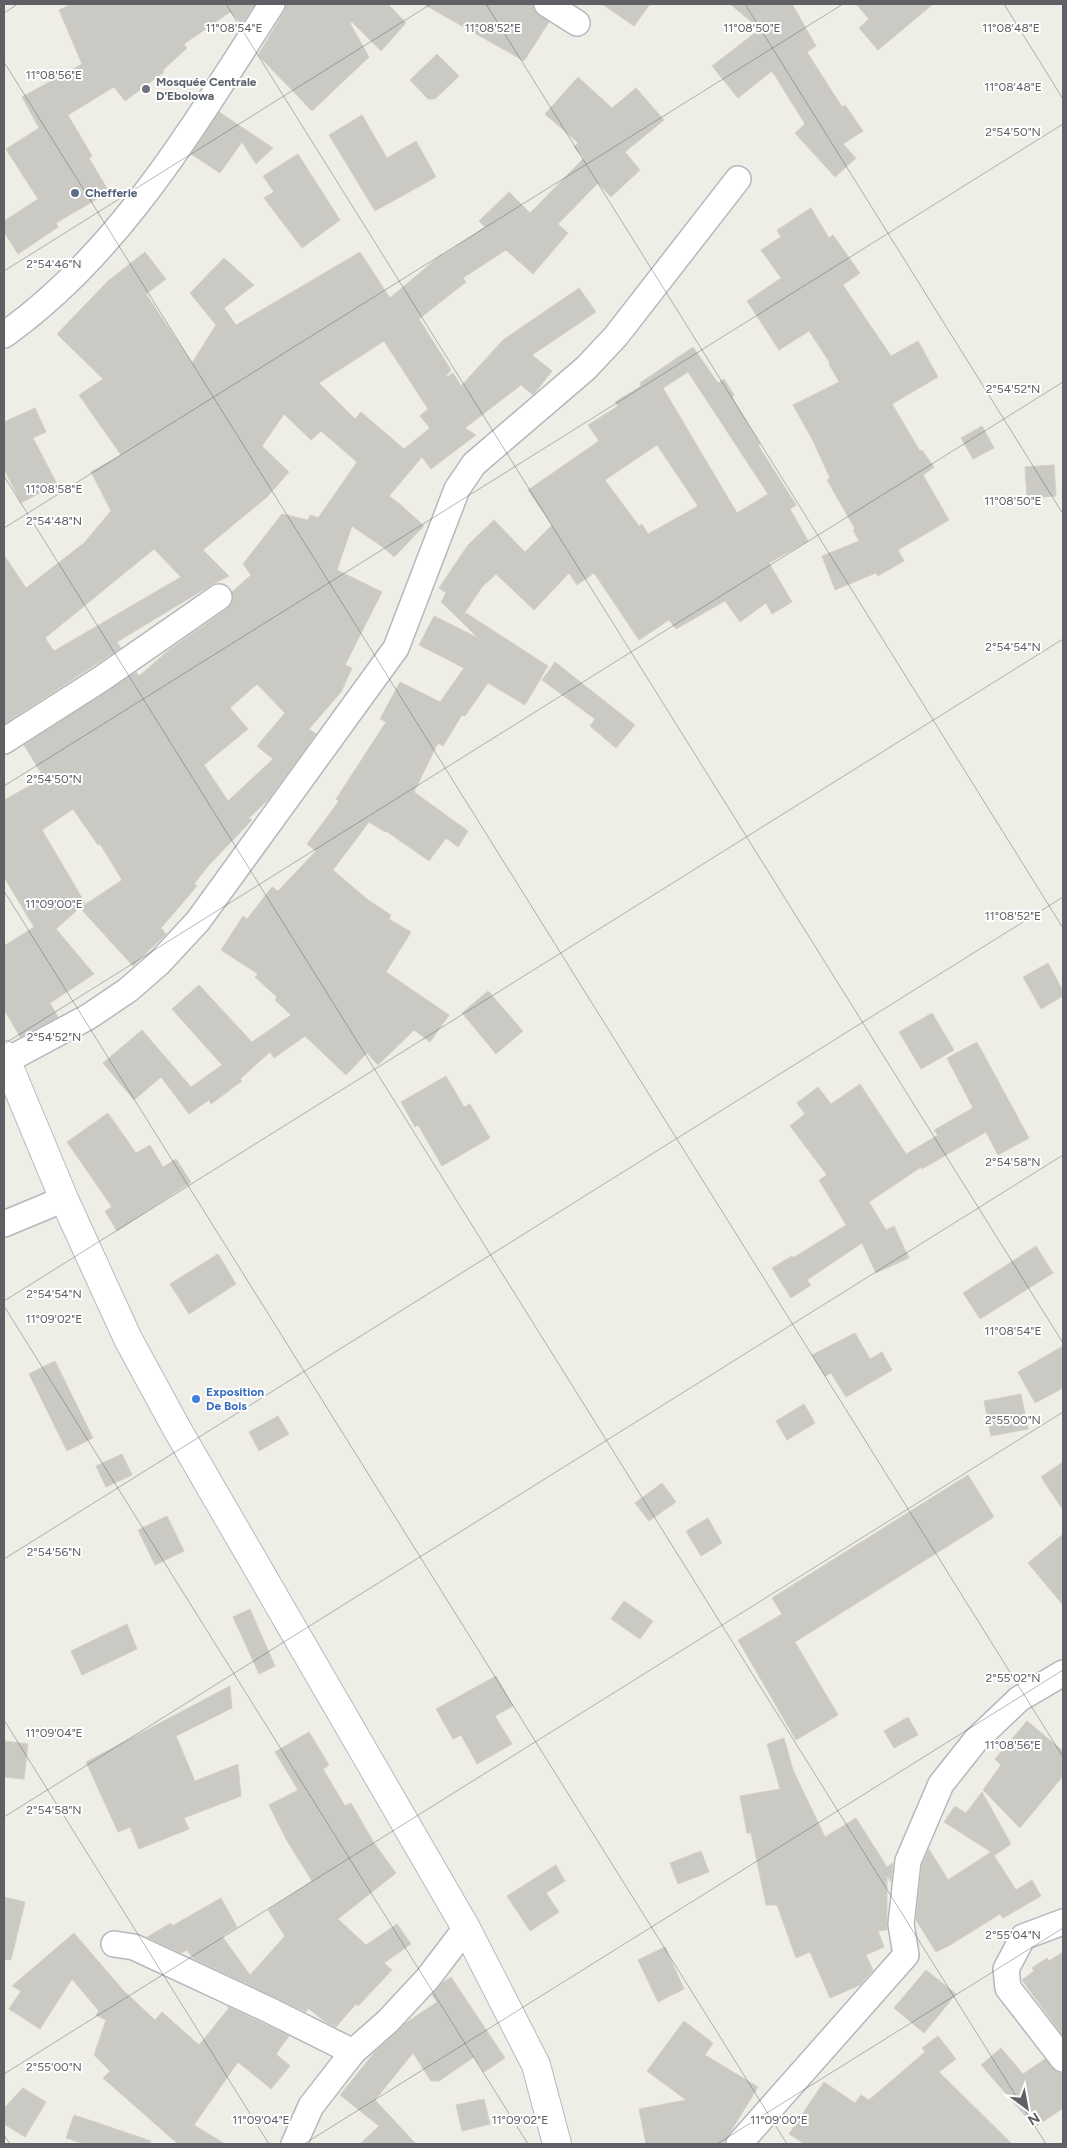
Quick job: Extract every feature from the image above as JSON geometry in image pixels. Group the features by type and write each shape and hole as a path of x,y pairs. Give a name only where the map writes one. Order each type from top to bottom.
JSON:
{"main road":[{"path":"5,1060 64,1199 128,1339 173,1421 466,1928 536,2065 557,2144"}],"street":[{"path":"4,335 36,310 95,255 141,200 184,140 272,4"},
{"path":"547,4 577,23"},
{"path":"5,1060 88,1017 128,990 159,963 198,921 396,648 457,489 474,464 586,368 616,336 738,179"},
{"path":"4,741 109,674 218,598"},
{"path":"4,1224 64,1199"},
{"path":"739,2144 906,1955 901,1924 908,1861 941,1784 976,1740 1019,1699 1063,1673"},
{"path":"1063,1922 1023,1937 1006,1969 1008,1988 1063,2059"},
{"path":"294,2144 311,2106 353,2052 388,2021 428,1978 466,1928"},
{"path":"114,1944 134,1947 267,2009 353,2052"}],"building":[{"path":"72,4 255,4 242,24 230,12 184,44 187,48 163,70 164,72 125,101 114,87 68,115 92,156 89,158 109,192 56,223 58,227 18,254 4,232 4,221 38,199 6,149 39,128 22,97 82,64 59,10"},
{"path":"286,4 388,4 406,23 381,51 352,22 350,23 369,57 312,111 258,55 284,12"},
{"path":"423,4 533,4 535,11 549,22 524,61"},
{"path":"602,4 650,4 634,26"},
{"path":"730,4 792,4 816,46 807,52 842,107 845,105 863,131 843,144 856,158 835,177 795,133 805,124 772,71 738,98 712,66 760,29"},
{"path":"856,4 933,4 878,50 859,28 869,19"},
{"path":"437,54 459,76 435,99 428,99 410,80"},
{"path":"578,77 612,108 636,88 664,120 625,152 640,170 611,197 598,183 558,224 568,233 533,274 506,250 463,278 466,282 419,319 451,370 446,376 453,373 461,386 503,340 579,288 596,312 532,355 552,371 533,395 521,385 465,428 476,435 431,469 422,457 389,496 424,526 394,557 352,526 337,570 382,592 345,665 352,668 341,692 309,729 316,734 269,799 249,818 252,820 209,865 194,884 197,886 161,928 166,934 133,966 80,908 122,880 100,844 98,845 73,809 42,830 85,903 56,929 94,974 50,1003 58,1017 20,1037 4,1009 4,946 34,927 4,877 4,800 44,778 24,745 136,672 139,676 169,650 227,609 232,603 232,592 251,575 243,564 282,514 308,520 310,515 318,518 357,462 321,431 311,440 284,414 262,446 289,472 267,497 203,550 229,576 117,642 121,648 4,724 4,555 26,588 84,543 111,511 91,472 121,455 79,395 103,379 57,334 108,281 145,252 166,279 146,294 192,363 216,325 190,293 224,258 254,285 224,308 236,325 360,252 390,298 442,254 485,227 479,221 509,192 530,213 584,158 574,147 578,143 545,114","holes":["384,341 428,409 420,416 430,428 404,449 361,412 355,419 319,383","154,549 181,577 54,651 45,638","257,684 285,713 257,746 273,759 228,801 204,765 248,729 230,708"]},
{"path":"219,112 273,148 256,164 242,142 220,173 191,154"},
{"path":"362,115 387,158 416,141 436,177 375,211 329,135"},
{"path":"298,154 340,220 302,248 264,198 274,192 263,176"},
{"path":"811,208 829,238 833,235 860,273 843,285 891,356 918,341 938,377 892,404 920,451 922,450 934,467 923,475 949,520 898,550 904,561 878,576 876,573 835,590 822,556 859,541 853,530 855,529 827,480 830,478 813,441 793,405 839,382 830,363 809,331 779,350 747,301 781,278 761,250 781,237 777,230"},
{"path":"693,347 718,383 724,379 734,395 732,397 760,444 758,445 796,505 790,509 808,541 769,563 792,602 772,614 766,603 740,622 725,601 676,629 669,620 639,640 594,573 577,585 569,573 534,610 496,574 482,587 460,620 441,602 446,593 439,588 468,545 494,520 525,552 552,525 528,490 599,441 588,425 618,406 615,402 641,386 640,383","holes":["688,372 768,494 737,513 663,388","657,445 698,506 648,534 642,524 639,526 605,480"]},
{"path":"35,408 46,432 33,438 57,484 21,503 4,469 4,422"},
{"path":"982,426 994,448 973,459 961,438"},
{"path":"1054,465 1056,496 1027,498 1025,467"},
{"path":"466,613 548,666 525,705 488,683 465,716 462,715 443,746 438,743 414,792 468,831 458,847 446,838 429,861 386,831 369,822 333,870 368,900 391,915 389,919 411,932 386,972 449,1015 430,1042 414,1030 378,1065 367,1053 346,1075 305,1036 274,1058 270,1052 240,1079 242,1081 211,1104 209,1100 189,1114 161,1077 134,1100 103,1063 142,1030 191,1087 222,1065 172,1009 199,985 252,1042 291,1015 275,1000 277,997 255,977 258,974 221,950 243,916 247,919 272,887 278,891 316,851 307,844 339,801 336,799 386,722 380,719 400,682 440,702 464,668 419,645 434,616 478,638 460,620"},
{"path":"555,662 635,725 616,748 590,726 595,719 542,680"},
{"path":"1048,963 1063,991 1063,996 1041,1009 1023,977"},
{"path":"488,991 523,1031 496,1054 462,1013"},
{"path":"932,1013 954,1050 921,1069 899,1032"},
{"path":"977,1042 1029,1138 998,1155 986,1132 922,1169 921,1167 869,1202 886,1230 894,1226 909,1258 876,1273 862,1243 807,1280 811,1285 791,1298 772,1268 792,1256 793,1258 846,1225 819,1180 827,1175 790,1126 805,1114 797,1103 818,1087 831,1104 860,1084 906,1154 938,1135 934,1130 973,1108 947,1058"},
{"path":"446,1076 464,1107 470,1104 490,1138 442,1166 418,1125 415,1127 401,1102"},
{"path":"108,1113 136,1153 150,1145 163,1167 176,1159 191,1182 117,1231 105,1211 112,1207 67,1142"},
{"path":"1036,1246 1053,1273 980,1319 963,1293"},
{"path":"218,1254 236,1284 189,1314 170,1284"},
{"path":"855,1333 870,1359 882,1352 892,1370 846,1397 831,1373 825,1376 812,1355"},
{"path":"1063,1346 1063,1388 1035,1403 1018,1372"},
{"path":"55,1361 93,1438 67,1451 29,1374"},
{"path":"1021,1394 1028,1429 991,1436 984,1401"},
{"path":"804,1404 815,1423 787,1440 776,1421"},
{"path":"278,1416 289,1434 259,1451 249,1432"},
{"path":"122,1454 132,1475 106,1487 96,1466"},
{"path":"1063,1462 1063,1510 1041,1477"},
{"path":"968,1475 994,1517 795,1642 838,1715 796,1740 738,1640 782,1614 772,1598"},
{"path":"662,1483 676,1502 649,1521 635,1503"},
{"path":"167,1516 184,1551 155,1565 138,1530"},
{"path":"708,1518 722,1543 701,1556 686,1531"},
{"path":"1063,1534 1063,1605 1028,1563"},
{"path":"624,1601 653,1621 640,1639 611,1619"},
{"path":"250,1609 275,1666 259,1674 233,1617"},
{"path":"127,1624 137,1649 82,1675 71,1651"},
{"path":"496,1676 513,1706 495,1716 512,1744 477,1764 461,1735 453,1739 436,1709"},
{"path":"230,1686 232,1708 176,1736 195,1781 238,1764 241,1796 184,1818 189,1829 139,1849 130,1827 118,1832 86,1762"},
{"path":"908,1717 918,1735 894,1748 884,1731"},
{"path":"1027,1721 1063,1751 1063,1776 1020,1828 983,1790 1001,1765 995,1759"},
{"path":"309,1732 329,1765 323,1769 345,1806 351,1803 374,1843 396,1873 338,1919 366,1945 397,1924 411,1944 384,1963 392,1970 358,2006 356,2004 336,2027 324,2021 308,2008 306,2012 194,1959 187,1950 181,1953 147,1937 171,1923 172,1926 221,1898 237,1927 222,1936 250,1975 285,1936 268,1910 312,1881 286,1839 269,1805 298,1790 275,1752"},
{"path":"784,1738 793,1770 825,1837 856,1818 887,1867 893,1863 891,1882 887,1876 887,1930 878,1931 884,1947 866,1955 873,1970 860,1985 830,1998 810,1952 796,1958 777,1905 766,1905 751,1833 747,1833 740,1796 780,1789 767,1744"},
{"path":"4,1741 28,1744 24,1779 4,1777"},
{"path":"982,1792 1011,1844 995,1855 993,1854 1016,1890 1032,1880 1041,1896 1003,1918 1000,1914 936,1952 916,1920 922,1865 929,1849 948,1880 991,1852 944,1822 955,1806 966,1813"},
{"path":"701,1851 709,1872 678,1884 670,1863"},
{"path":"556,1865 565,1881 546,1893 559,1912 530,1931 507,1896"},
{"path":"4,1897 25,1902 11,1960 4,1959"},
{"path":"74,1933 122,1989 155,2020 162,2012 199,2045 229,2008 227,2006 289,2036 276,2054 290,2066 271,2089 238,2062 194,2125 225,2144 178,2144 103,2078 110,2071 94,2055 106,2020 96,2015 99,2011 72,1979 40,2029 9,2009 21,1991 12,1986"},
{"path":"665,1947 684,1989 658,2002 638,1960"},
{"path":"1063,1952 1063,2036 1022,1980 1034,1971 1032,1968 1047,1958 1049,1961"},
{"path":"926,1970 956,1994 924,2033 894,2008"},
{"path":"451,1977 505,2058 484,2072 474,2057 439,2081 431,2081 413,2053 375,2100 416,2144 360,2144 379,2126 340,2095 374,2053 406,2023 437,2002 432,1995 442,1983"},
{"path":"684,2021 713,2043 705,2055 758,2087 723,2144 646,2144 639,2109 686,2100 647,2071"},
{"path":"938,2036 956,2059 939,2072 1012,2144 805,2144 789,2134 824,2082 855,2103 861,2095 869,2100 925,2052 922,2048"},
{"path":"1001,2048 1023,2074 1045,2059 1057,2072 1063,2073 1063,2108 1035,2127 981,2065"},
{"path":"23,2088 46,2102 25,2137 4,2124 4,2108"},
{"path":"484,2099 490,2124 462,2131 456,2105"},
{"path":"74,2115 151,2141 150,2144 85,2144 66,2138"}],"place":[{"name":"Mosquée Centrale D’Ebolowa","path":"146,89"},
{"name":"Chefferie","path":"75,193"},
{"name":"Exposition De Bois","path":"196,1399"}]}
